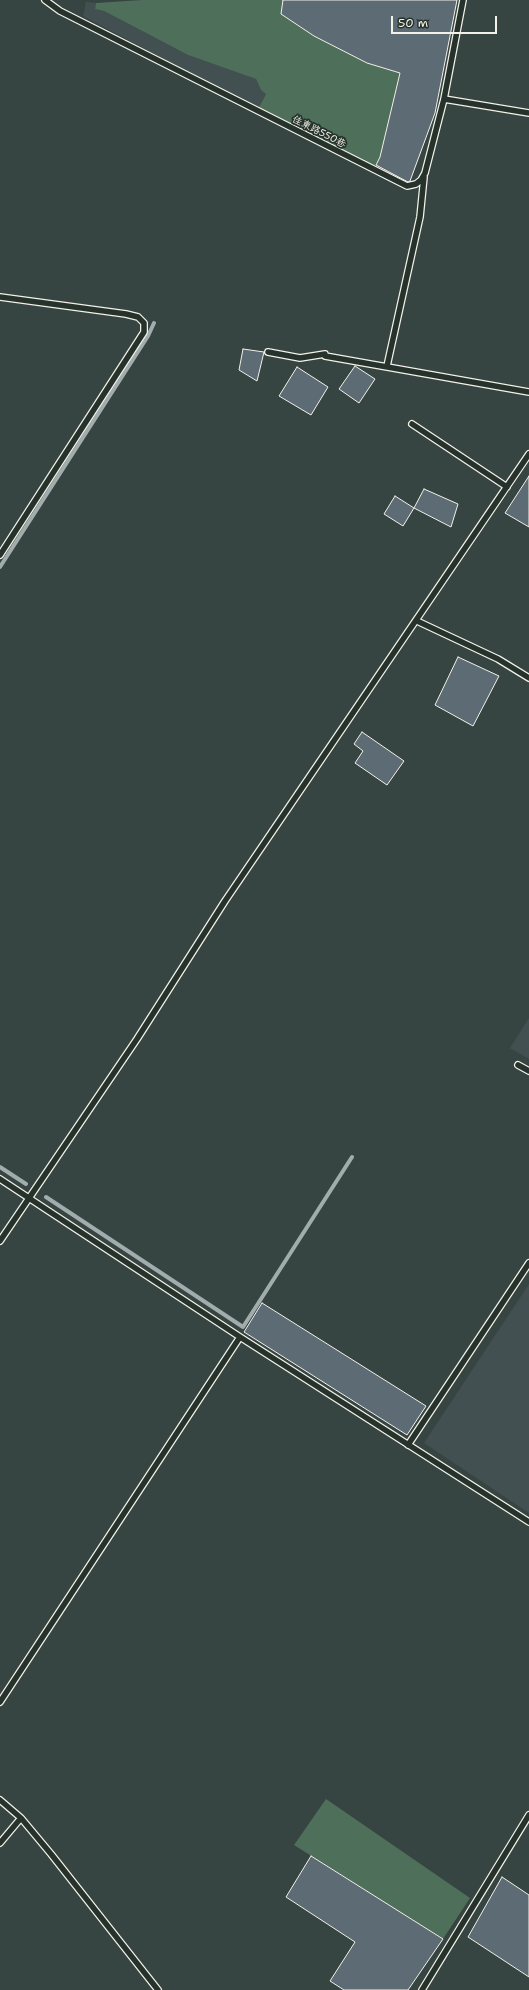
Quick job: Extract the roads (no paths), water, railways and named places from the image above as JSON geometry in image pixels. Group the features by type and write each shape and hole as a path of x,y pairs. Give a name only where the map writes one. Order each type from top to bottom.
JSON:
{"lane":[{"name":"佳東路550巷","path":"45,0 60,11 407,186 416,184 421,180 425,173"},
{"path":"386,366 420,217 425,173 444,99 463,0"},
{"path":"444,99 529,113"},
{"path":"0,297 126,314 138,318 144,323 144,332 0,555"},
{"path":"268,352 300,358 325,354 325,356 529,392"},
{"path":"412,424 506,487"},
{"path":"0,1241 30,1199 137,1039 225,901 417,621 529,454"},
{"path":"417,621 498,659 529,678"},
{"path":"518,1065 529,1071"},
{"path":"0,1179 240,1337 529,1522"},
{"path":"408,1445 529,1263"},
{"path":"0,1702 240,1337"},
{"path":"0,1800 21,1818 158,1990"},
{"path":"422,1990 529,1815"},
{"path":"0,1843 21,1818"}],"waterway":[{"path":"0,567 148,336 154,323"},
{"path":"46,1197 243,1327 352,1157"},
{"path":"0,1167 26,1184"}]}
